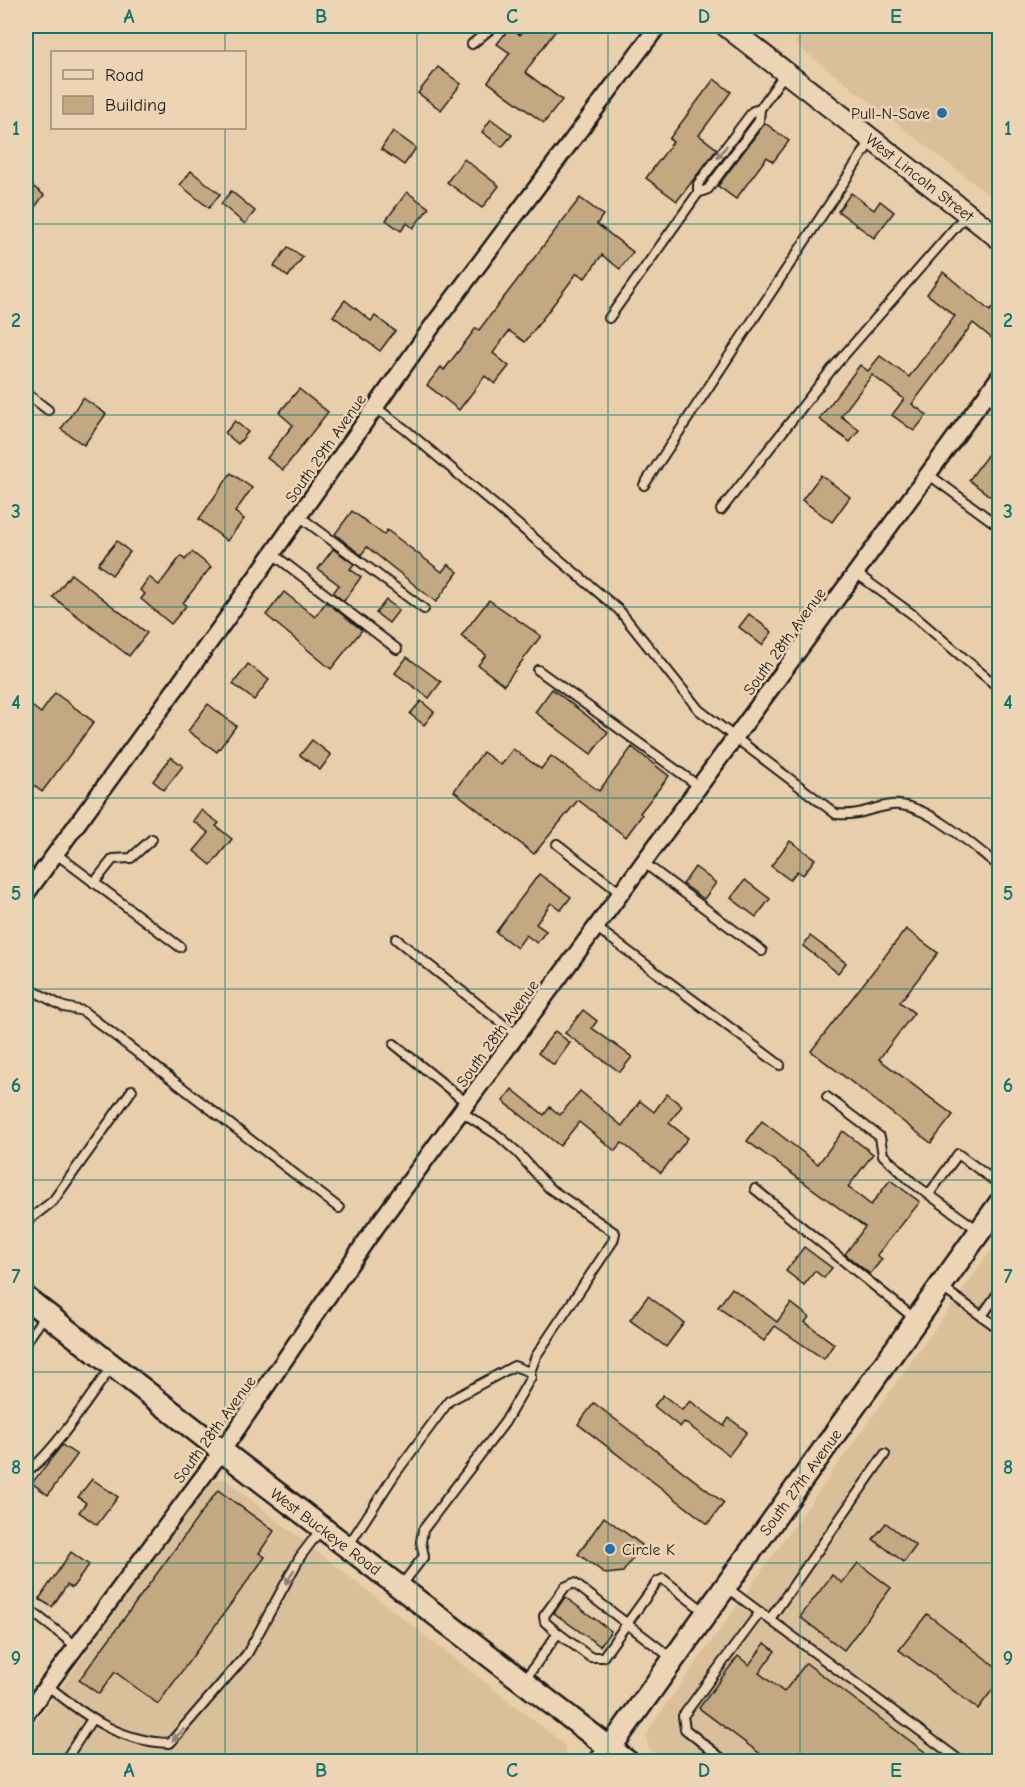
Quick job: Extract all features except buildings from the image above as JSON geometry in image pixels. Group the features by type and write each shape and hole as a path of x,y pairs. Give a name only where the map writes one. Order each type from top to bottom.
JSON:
{"main road":[{"name":"South 27th Avenue","path":"605,1754 999,1203"},
{"name":"West Buckeye Road","path":"26,1298 222,1452 524,1682 605,1754 628,1761"}],"street":[{"name":"South 29th Avenue","path":"26,894 273,554 431,328 658,26"},
{"name":"West Lincoln Street","path":"726,26 999,239"},
{"name":"South 28th Avenue","path":"26,1714 222,1452 369,1238 999,376"}],"lane":[{"path":"472,44 494,26"},
{"path":"609,318 698,193 698,184 718,156 753,111 760,110 785,72"},
{"path":"644,485 872,139"},
{"path":"721,510 832,369 967,213"},
{"path":"26,393 48,410"},
{"path":"985,395 999,406"},
{"path":"375,407 406,430 619,610 699,710 836,814 855,816 892,805 914,807 948,828 999,867"},
{"path":"928,474 999,527"},
{"path":"299,516 424,609"},
{"path":"273,554 398,649"},
{"path":"856,573 912,614 999,689"},
{"path":"538,670 700,788"},
{"path":"94,882 113,859 131,858 152,839"},
{"path":"557,844 622,894"},
{"path":"56,853 180,947"},
{"path":"644,863 762,951"},
{"path":"597,928 780,1065"},
{"path":"396,939 518,1036"},
{"path":"26,987 64,1007 82,1011 339,1208"},
{"path":"394,1044 518,1153 549,1188 615,1233 613,1241 536,1356 530,1372 531,1377 505,1422 423,1530 421,1542 424,1556 400,1587"},
{"path":"26,1222 53,1201 132,1090"},
{"path":"827,1097 880,1137 883,1155 913,1183 979,1231"},
{"path":"929,1194 958,1154 999,1185"},
{"path":"755,1189 916,1320"},
{"path":"940,1286 999,1329"},
{"path":"982,1316 999,1290"},
{"path":"26,1342 46,1314"},
{"path":"26,1471 49,1451 112,1366"},
{"path":"347,1547 395,1474 449,1401 514,1366 530,1372"},
{"path":"770,1619 885,1454"},
{"path":"47,1685 104,1728 154,1743 170,1743 247,1654 300,1557 322,1528"},
{"path":"673,1659 627,1624 574,1583 565,1587 544,1616 545,1622 558,1633 590,1657 597,1658 603,1657 627,1624 657,1582 663,1579 706,1612"},
{"path":"725,1586 962,1761"},
{"path":"26,1607 76,1646"},
{"path":"726,1761 685,1730 683,1716 760,1612"},
{"path":"524,1682 558,1633"},
{"path":"64,1761 92,1719"}],"shaded area":[{"name":"Pull-N-Save","path":"806,26 999,26 999,203 794,43"},
{"path":"999,1239 999,1761 666,1761 651,1750 647,1743 651,1726"},
{"path":"224,1479 564,1744 568,1762 430,1762 422,1756 417,1762 26,1762 26,1736 207,1485 215,1480"}],"place":[{"name":"Pull-N-Save","path":"942,113"},
{"name":"Circle K","path":"610,1549"}]}
